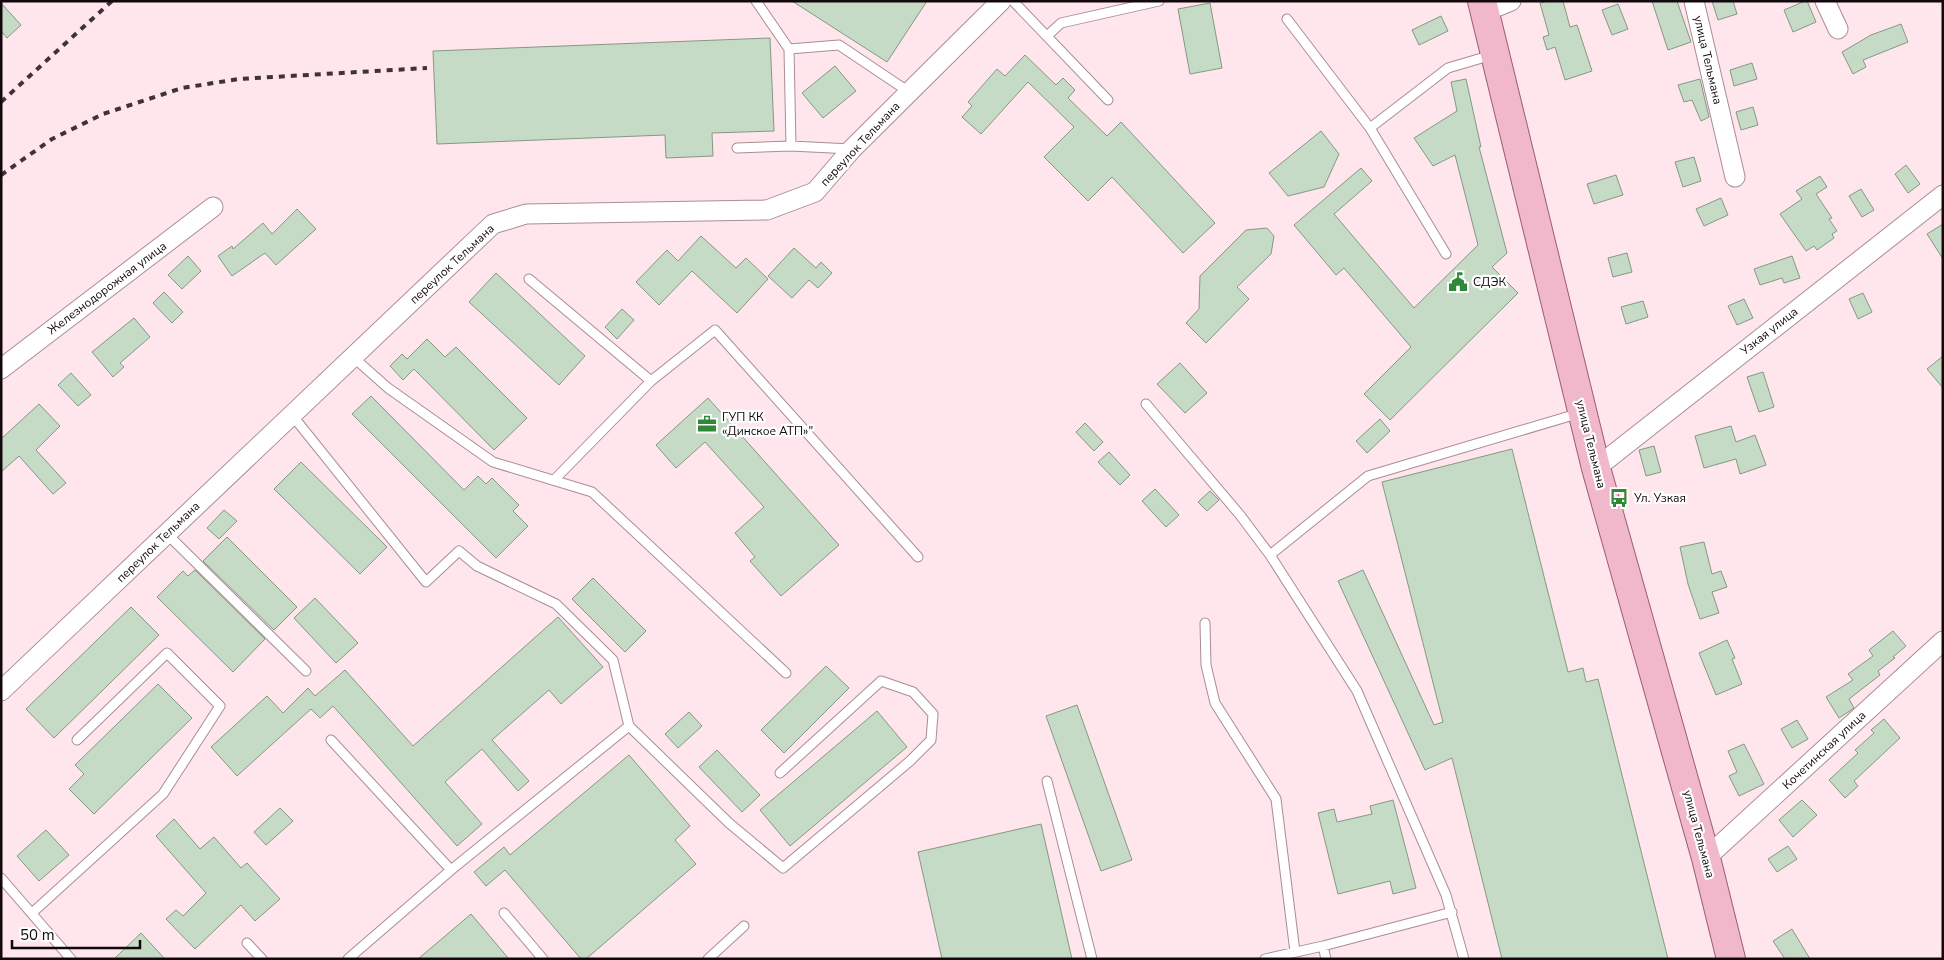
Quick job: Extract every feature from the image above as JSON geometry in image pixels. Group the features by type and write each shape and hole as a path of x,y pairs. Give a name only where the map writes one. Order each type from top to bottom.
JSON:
{"main road":[{"name":"улица Тельмана","path":"1483,7 1596,468 1706,858 1731,959"}],"street":[{"name":"переулок Тельмана","path":"1,691 493,224 526,214 767,210 815,192 852,149 1002,1"},
{"name":"улица Тельмана","path":"1483,7 1511,1"},
{"name":"улица Тельмана","path":"1694,1 1735,178"},
{"path":"1825,1 1838,29"},
{"name":"Узкая улица","path":"1596,468 1943,195"},
{"name":"Железнодорожная улица","path":"1,369 214,208"},
{"name":"Кочетинская улица","path":"1706,858 1943,641"}],"lane":[{"path":"756,1 790,49 791,146"},
{"path":"1013,1 1108,100"},
{"path":"1047,36 1061,23 1159,1"},
{"path":"1287,19 1370,128 1446,254"},
{"path":"790,49 839,45 909,92"},
{"path":"1370,128 1448,68 1494,54"},
{"path":"737,148 791,146 852,149"},
{"path":"529,279 651,381"},
{"path":"554,480 651,381 715,330 918,556"},
{"path":"354,357 388,388 493,462 592,492 786,673"},
{"path":"1146,404 1240,515 1270,555 1357,691 1446,894 1464,959"},
{"path":"1270,555 1368,476 1583,412"},
{"path":"292,415 426,582 459,551 477,566 556,604 613,660 629,726 729,824 783,868 910,761 931,740 933,714 913,692 881,681 780,773"},
{"path":"166,534 306,670"},
{"path":"1205,622 1206,665 1215,703 1276,799 1296,952"},
{"path":"32,913 163,794 220,706 167,652 77,740"},
{"path":"348,959 451,870 629,726"},
{"path":"331,740 451,870"},
{"path":"1047,781 1092,959"},
{"path":"1,878 71,959"},
{"path":"1266,959 1452,912"},
{"path":"504,913 543,959"},
{"path":"708,959 744,926"},
{"path":"247,943 262,959"},
{"path":"1323,946 1326,959"}],"building":[{"path":"792,1 927,1 887,62"},
{"path":"1563,1 1570,27 1577,25 1592,71 1565,80 1555,47 1547,50 1543,37 1549,35 1540,3"},
{"path":"1652,1 1677,1 1691,42 1668,50"},
{"path":"1712,1 1733,1 1737,14 1718,20"},
{"path":"1807,1 1816,22 1793,32 1784,10"},
{"path":"1,3 21,25 7,38 1,31"},
{"path":"1210,3 1222,68 1190,74 1178,9"},
{"path":"1618,4 1628,29 1612,35 1602,10"},
{"path":"1441,16 1448,31 1419,45 1412,30"},
{"path":"1901,24 1908,42 1863,60 1866,67 1853,74 1842,52 1871,35"},
{"path":"770,38 774,131 712,133 713,156 666,158 665,135 437,144 433,51"},
{"path":"1025,55 1056,85 1063,78 1075,90 1068,98 1107,136 1121,122 1215,223 1183,253 1112,177 1088,201 1044,157 1074,127 1028,82 981,134 962,117 972,106 968,102 997,69 1005,76"},
{"path":"1752,63 1757,79 1734,86 1730,70"},
{"path":"835,66 856,91 823,118 802,93"},
{"path":"1466,79 1481,147 1479,147 1507,253 1492,267 1518,293 1390,420 1364,394 1411,347 1344,268 1336,275 1294,225 1361,168 1372,181 1334,214 1414,308 1478,245 1455,155 1433,166 1414,138 1457,111 1451,82"},
{"path":"1700,79 1709,117 1701,121 1692,100 1684,102 1678,85"},
{"path":"1753,107 1758,125 1741,130 1736,112"},
{"path":"1321,131 1339,154 1324,187 1288,196 1269,173"},
{"path":"1694,157 1701,181 1683,187 1675,162"},
{"path":"1906,165 1920,184 1908,193 1895,174"},
{"path":"1616,175 1623,195 1594,204 1587,184"},
{"path":"1820,176 1827,187 1816,194 1832,218 1829,219 1837,231 1832,234 1834,238 1817,250 1814,246 1806,251 1780,214 1802,199 1796,191"},
{"path":"1861,189 1874,210 1862,217 1849,196"},
{"path":"1721,198 1728,215 1704,226 1696,209"},
{"path":"297,209 316,229 276,265 265,253 232,276 218,256 232,246 233,249 263,223 272,234"},
{"path":"1943,224 1943,259 1927,234"},
{"path":"1267,228 1274,236 1271,254 1237,287 1249,299 1206,343 1186,323 1199,309 1200,276 1246,230"},
{"path":"701,236 736,268 746,258 768,279 737,313 692,271 659,305 636,282 667,250 678,261"},
{"path":"794,248 816,268 821,262 832,273 818,288 809,280 792,298 768,276"},
{"path":"1627,253 1632,272 1613,277 1608,258"},
{"path":"188,256 201,271 182,289 168,275"},
{"path":"1792,256 1800,278 1784,283 1782,278 1760,285 1754,269"},
{"path":"496,273 585,356 559,385 469,302"},
{"path":"164,292 183,312 172,323 153,303"},
{"path":"1863,293 1872,312 1858,319 1849,299"},
{"path":"1744,299 1753,318 1737,325 1728,306"},
{"path":"1643,301 1648,317 1626,324 1621,307"},
{"path":"622,309 634,320 617,339 605,327"},
{"path":"134,318 150,337 120,363 124,367 113,377 92,352"},
{"path":"427,339 445,357 456,347 527,418 494,450 414,369 403,380 390,366 402,354 407,359"},
{"path":"1943,356 1943,388 1927,369"},
{"path":"1180,363 1207,393 1185,413 1157,384"},
{"path":"1763,372 1774,407 1759,412 1747,377"},
{"path":"71,373 91,395 78,406 58,385"},
{"path":"371,396 464,490 478,476 486,484 492,478 519,505 513,511 528,526 496,558 352,414"},
{"path":"708,398 839,545 781,596 750,561 755,557 735,533 764,507 705,442 676,468 656,445"},
{"path":"39,404 60,426 36,450 66,483 53,494 19,456 1,472 1,439"},
{"path":"1380,419 1390,431 1367,453 1356,441"},
{"path":"1085,423 1103,442 1094,451 1076,432"},
{"path":"1731,426 1736,442 1755,435 1766,465 1740,474 1736,459 1704,468 1695,436"},
{"path":"1654,446 1661,472 1646,476 1639,450"},
{"path":"1512,449 1568,672 1583,668 1586,682 1598,679 1668,959 1502,959 1452,758 1425,770 1338,581 1363,570 1434,725 1443,722 1382,482"},
{"path":"1109,452 1130,475 1120,485 1098,462"},
{"path":"301,462 387,547 360,574 274,489"},
{"path":"1155,489 1179,515 1166,527 1142,501"},
{"path":"1210,491 1219,500 1207,511 1198,502"},
{"path":"224,510 237,521 219,539 207,528"},
{"path":"227,537 297,607 274,630 203,561"},
{"path":"1704,542 1712,574 1721,571 1727,587 1712,592 1719,613 1700,619 1688,584 1680,547"},
{"path":"195,570 265,639 233,672 157,597 183,571 188,576"},
{"path":"593,578 646,631 625,652 572,599"},
{"path":"315,598 358,643 336,663 294,618"},
{"path":"131,607 159,635 54,738 26,709"},
{"path":"558,617 603,667 561,704 549,690 492,740 529,781 518,791 482,749 445,782 482,824 457,846 333,706 320,718 311,709 237,776 211,747 267,696 283,713 308,688 315,696 345,670 413,746"},
{"path":"1893,631 1906,646 1893,657 1895,658 1878,671 1880,675 1849,699 1854,708 1839,718 1826,697 1853,680 1848,674 1873,656 1869,650"},
{"path":"1727,640 1735,658 1732,659 1742,684 1716,695 1699,653"},
{"path":"826,666 849,688 784,753 761,730"},
{"path":"158,684 192,718 94,814 69,789 84,774 75,765"},
{"path":"1077,705 1132,860 1101,871 1046,716"},
{"path":"877,711 907,747 790,846 760,810"},
{"path":"689,712 702,726 678,748 665,734"},
{"path":"1884,719 1900,738 1854,781 1858,786 1845,798 1829,780 1858,753 1855,750 1874,733 1871,730"},
{"path":"1797,720 1808,739 1792,748 1781,729"},
{"path":"1744,744 1764,784 1739,796 1729,776 1737,772 1728,751"},
{"path":"717,750 760,795 742,812 699,767"},
{"path":"629,755 690,826 675,840 696,864 586,959 581,959 505,870 486,886 474,872 504,847 510,855"},
{"path":"1393,800 1416,888 1393,894 1390,881 1338,894 1318,813 1334,809 1337,822 1372,814 1370,806"},
{"path":"1802,800 1817,815 1793,837 1779,820"},
{"path":"280,808 293,821 266,845 254,832"},
{"path":"174,819 200,849 214,837 241,868 247,863 280,899 255,921 241,905 195,949 166,919 176,910 183,916 206,893 156,836"},
{"path":"1041,824 1072,959 942,959 918,852"},
{"path":"46,830 69,855 39,881 17,856"},
{"path":"1788,846 1797,859 1777,872 1768,859"},
{"path":"471,914 509,959 418,959"},
{"path":"1792,929 1810,959 1785,959 1773,941"},
{"path":"141,933 165,959 114,959"}],"railway":[{"path":"1,102 112,1"},
{"path":"1,175 52,139 103,114 182,88 239,79 427,68"}],"place":[{"name":"СДЭК","path":"1458,282"},
{"name":"ГУП КК «Динское АТП»\"","path":"707,424"},
{"name":"Ул. Узкая","path":"1619,498"}]}
